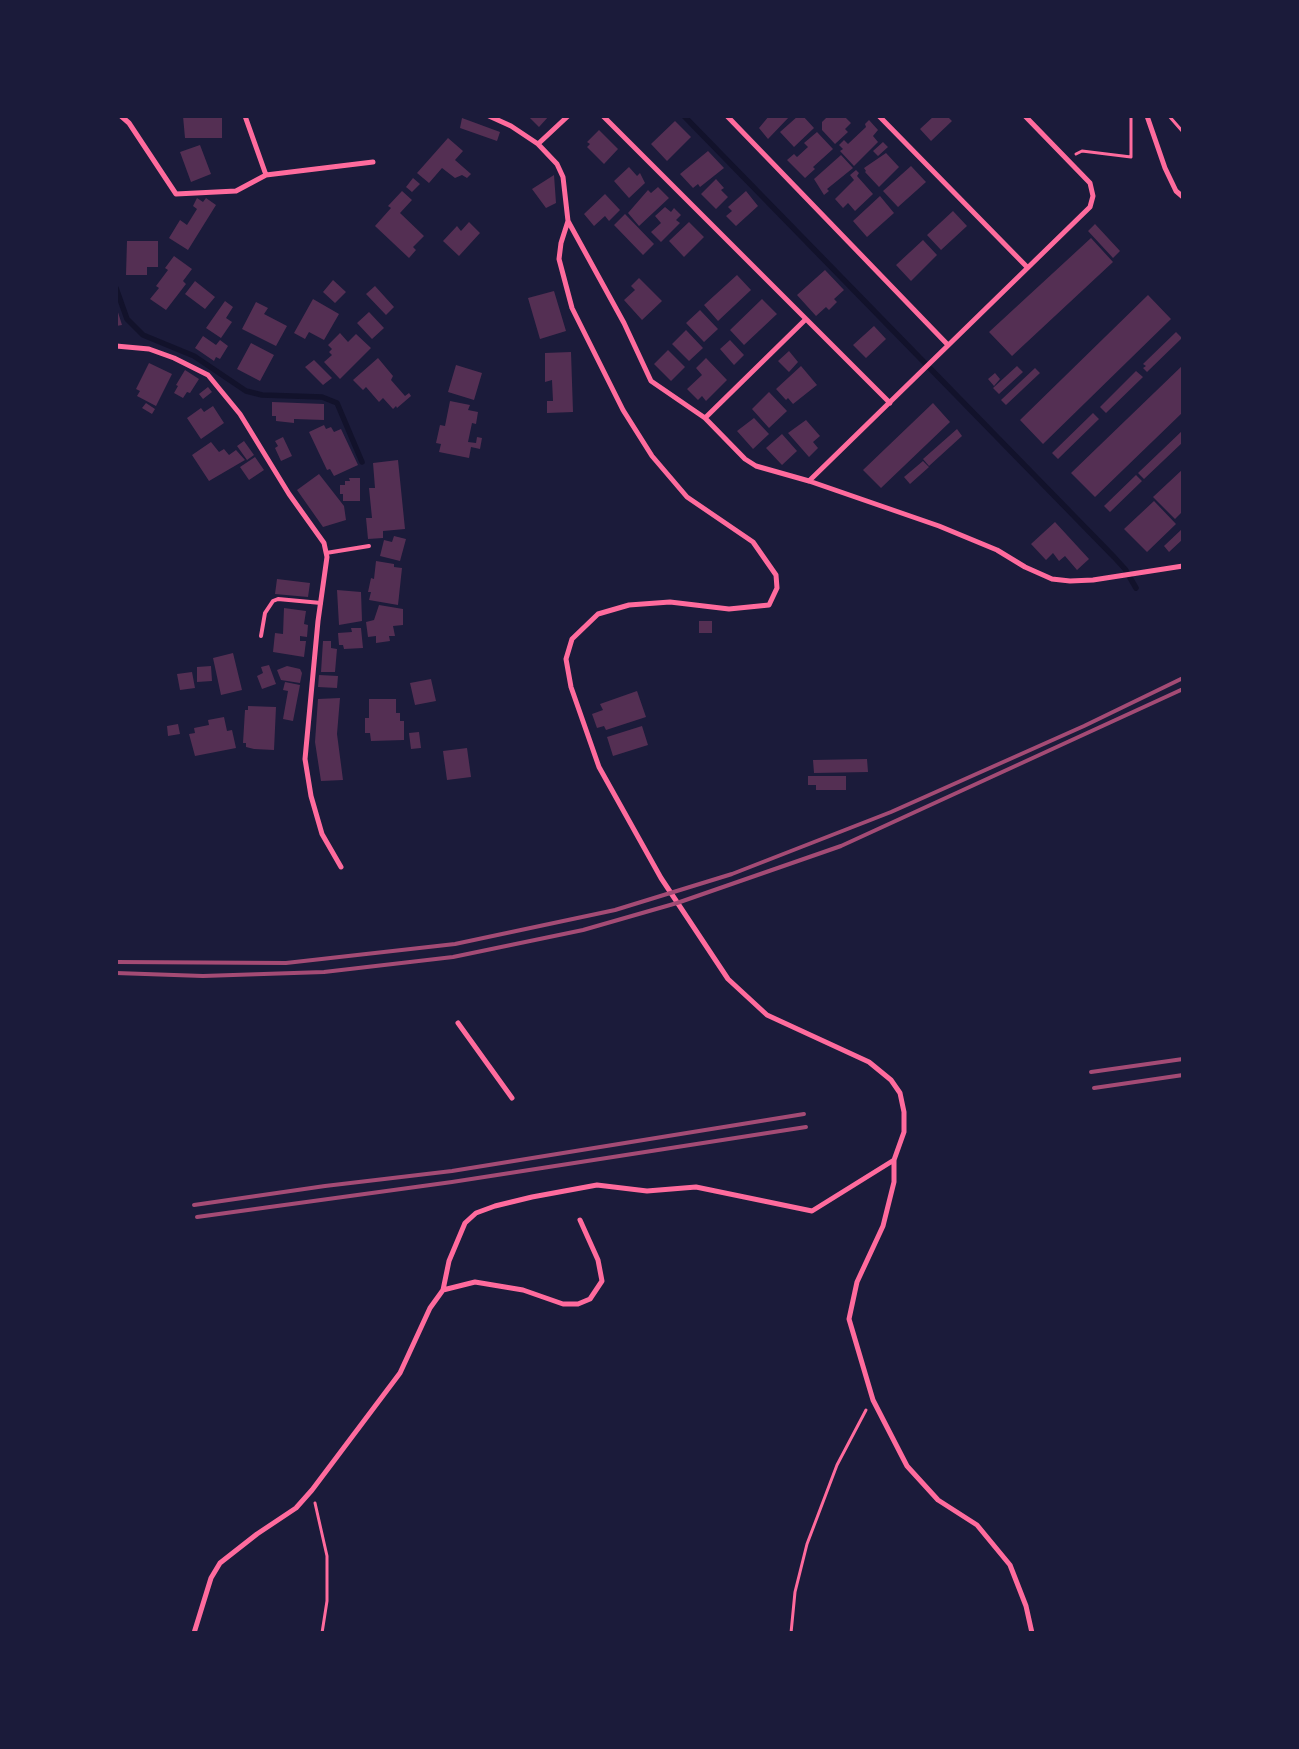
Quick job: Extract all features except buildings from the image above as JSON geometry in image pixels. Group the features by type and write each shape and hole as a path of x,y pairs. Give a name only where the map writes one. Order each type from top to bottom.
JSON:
{"street":[{"path":"121,116 129,123 176,194 236,191 266,175 373,162"},
{"path":"245,116 266,175"},
{"path":"489,116 511,126 538,144 557,164 563,177 568,222 624,323 651,381 705,418 746,459 756,466 809,481 939,526 998,550 1025,567 1052,579 1070,581 1117,578 1183,566"},
{"path":"538,144 568,116"},
{"path":"603,116 890,403"},
{"path":"727,116 948,344"},
{"path":"879,116 1027,267"},
{"path":"809,481 1090,207 1092,196 1090,183 1025,116"},
{"path":"1147,116 1165,168 1176,191 1183,197"},
{"path":"568,222 561,243 559,259 572,308 623,410 652,456 686,497 752,542 776,574 777,588 769,605 729,608 670,602 629,605 598,614 572,639 566,659 571,687 599,767 660,878 728,979 767,1015 868,1062 891,1080 900,1093 904,1112 904,1132 894,1160 894,1182 883,1226 857,1282 849,1319 873,1400 907,1466 938,1500 977,1526 1010,1565 1026,1606 1032,1633"},
{"path":"705,418 806,319"},
{"path":"116,346 149,349 174,358 208,375 240,414 289,494 324,543 326,553 305,759 311,796 322,834 341,867"},
{"path":"458,1023 512,1098"},
{"path":"194,1633 211,1578 220,1563 256,1534 296,1508 312,1490 400,1373 430,1308 443,1290 449,1260 465,1223 476,1213 495,1206 597,1185 647,1191 696,1187 812,1211 894,1160"},
{"path":"443,1290 475,1282 523,1290 563,1304 578,1304 590,1299 602,1281 598,1260 580,1220"}],"lane":[{"path":"326,553 369,546"},
{"path":"261,636 265,612 273,601 278,599 320,603"}],"path":[{"path":"1066,158 1082,151 1131,157 1131,116"},
{"path":"1169,116 1183,132"},
{"path":"791,1633 795,1592 807,1544 837,1465 858,1422 873,1400"},
{"path":"312,1490 327,1556 327,1601 322,1633"}],"waterway":[{"path":"684,116 1114,557 1125,569 1136,588"},
{"path":"116,288 127,319 143,335 194,356 246,391 262,395 322,397 337,403 362,462"}],"railway":[{"path":"116,962 286,963 455,944 615,910 732,874 891,812 1084,726 1183,678"},
{"path":"116,973 203,976 324,972 453,957 583,930 677,903 841,846 1183,689"},
{"path":"1091,1072 1183,1059"},
{"path":"1094,1088 1183,1075"},
{"path":"194,1205 325,1186 452,1171 804,1114"},
{"path":"197,1217 452,1182 806,1127"}]}
